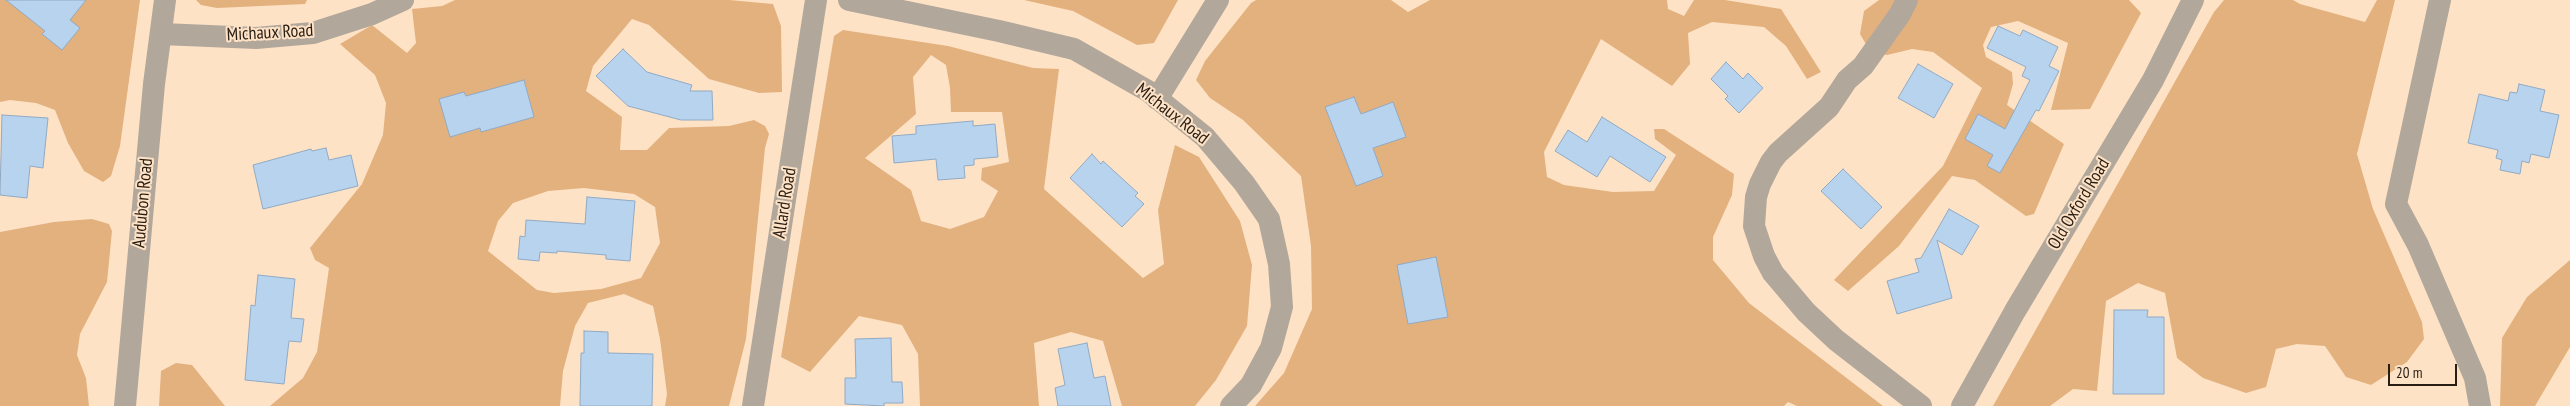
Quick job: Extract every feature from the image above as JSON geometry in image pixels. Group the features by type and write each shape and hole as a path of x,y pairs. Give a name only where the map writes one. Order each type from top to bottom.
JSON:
{"street":[{"name":"Audubon Road","path":"125,406 154,84 165,0"},
{"name":"Michaux Road","path":"162,34 256,38 313,33 372,14 403,0"},
{"name":"Allard Road","path":"753,406 816,0"},
{"name":"Michaux Road","path":"849,0 999,31 1074,49 1157,99 1205,137 1244,183 1269,220 1279,264 1282,307 1271,348 1251,385 1230,406"},
{"path":"1157,99 1218,0"},
{"path":"1906,0 1900,14 1863,66 1847,80 1829,107 1778,153 1771,162 1756,197 1754,226 1764,256 1773,273 1806,312 1836,340 1921,406"},
{"name":"Old Oxford Road","path":"1962,406 2015,311 2153,80 2194,0"},
{"path":"2440,0 2396,204 2418,245 2476,378 2480,406"}],"shaded area":[{"path":"0,0 140,0 120,146 111,176 103,182 84,171 68,143 55,110 36,103 10,100 0,102"},
{"path":"196,0 307,0 305,4 217,8 201,5"},
{"path":"455,0 729,0 773,4 781,26 782,92 759,93 709,79 649,25 632,19 593,66 586,91 622,117 620,150 647,150 669,128 729,126 754,120 765,126 769,134 765,148 746,339 729,406 665,406 667,394 660,339 653,306 624,294 588,303 575,326 563,371 560,406 270,406 303,378 317,352 329,268 315,260 310,248 362,184 383,135 386,103 375,75 340,44 372,25 407,53 416,43 412,9 442,6","holes":["584,188 634,194 655,207 660,243 641,278 601,289 554,293 537,290 488,251 498,221 513,203 548,191"]},
{"path":"1024,0 1178,0 1154,43 1137,45 1073,11"},
{"path":"1256,0 1391,0 1408,12 1430,0 1667,0 1668,9 1684,16 1694,0 1725,0 1781,9 1821,72 1807,79 1786,46 1764,27 1712,22 1688,33 1690,64 1672,86 1601,39 1544,152 1547,177 1564,185 1613,192 1654,191 1676,155 1655,139 1654,129 1664,129 1734,174 1732,195 1713,237 1713,260 1749,303 1883,406 1797,406 1788,402 1784,406 1255,406 1284,373 1312,309 1311,246 1301,176 1243,120 1210,98 1196,80 1205,61 1251,3"},
{"path":"1879,0 2129,0 2141,13 2090,109 2051,110 2068,43 2018,21 1991,27 1983,45 1986,57 2012,72 2013,84 2007,105 2064,144 2034,214 2026,216 1975,180 1952,176 1899,246 1848,291 1834,280 1943,166 1982,88 1933,52 1912,49 1887,55 1870,51 1860,34 1864,11"},
{"path":"2224,0 2293,0 2300,4 2365,22 2377,0 2395,0 2357,154 2373,209 2422,322 2424,339 2407,362 2371,385 2346,377 2325,346 2297,344 2276,349 2266,387 2246,393 2203,378 2177,358 2165,293 2138,283 2106,301 2097,391 2073,389 2050,406 1993,406 2214,12"},
{"path":"843,30 948,46 1033,68 1059,69 1044,189 1143,278 1164,264 1158,210 1175,145 1199,157 1240,221 1252,265 1247,326 1216,380 1195,406 1122,406 1103,341 1071,332 1034,343 1039,406 920,406 918,354 902,325 859,316 810,372 781,357 834,36","holes":["931,55 946,65 950,88 951,112 1002,112 1009,162 982,168 981,180 998,191 984,217 950,229 921,221 911,190 865,158 916,114 913,77"]},
{"path":"92,219 109,224 112,231 107,282 80,334 77,355 86,378 89,406 0,406 0,232 54,222"},
{"path":"2570,260 2570,347 2535,406 2500,406 2502,338 2527,297"},
{"path":"176,363 192,365 225,406 159,406 161,371"}],"building":[{"path":"6,0 86,0 70,20 80,28 62,50 42,34 45,31"},
{"path":"1998,26 2020,36 2023,30 2058,47 2049,66 2059,71 2039,111 2036,110 2000,173 1987,166 1993,155 1965,139 1978,114 2005,129 2030,80 2022,76 2026,67 1987,48"},
{"path":"623,49 647,72 692,85 690,91 712,91 713,120 681,120 628,106 596,76"},
{"path":"1726,62 1743,79 1748,73 1763,88 1739,113 1725,99 1728,96 1711,79"},
{"path":"1918,64 1953,84 1934,118 1898,98"},
{"path":"524,80 534,117 481,132 480,128 450,137 439,99 464,92 466,96"},
{"path":"2519,84 2545,90 2540,111 2559,115 2549,158 2531,154 2529,163 2522,161 2520,174 2500,170 2502,160 2496,158 2498,150 2468,143 2479,94 2508,101 2510,92 2517,93"},
{"path":"1354,97 1361,114 1393,102 1406,137 1373,148 1383,176 1356,186 1325,107"},
{"path":"2,115 48,118 43,168 30,166 27,198 0,195"},
{"path":"1602,117 1666,157 1650,182 1610,156 1597,177 1555,151 1568,130 1587,142"},
{"path":"973,121 973,126 995,124 998,157 974,159 974,165 964,166 965,178 938,180 936,159 894,163 892,136 916,134 916,126"},
{"path":"326,148 329,160 351,155 358,186 263,209 253,165 311,149 312,151"},
{"path":"1092,154 1101,164 1103,161 1138,193 1135,196 1144,204 1122,227 1070,178"},
{"path":"1843,169 1882,207 1861,229 1821,191"},
{"path":"587,197 635,201 630,261 606,259 606,255 557,251 557,253 540,252 539,261 518,259 520,236 525,237 526,220 585,224"},
{"path":"1949,209 1979,226 1962,255 1937,240 1952,298 1897,314 1887,281 1919,272 1915,259 1921,258"},
{"path":"1436,257 1448,317 1408,324 1397,265"},
{"path":"258,275 295,279 291,318 304,319 301,342 289,341 284,384 245,380 251,305 255,306"},
{"path":"2114,310 2148,310 2147,317 2164,317 2164,394 2113,394"},
{"path":"584,331 608,332 608,353 653,354 652,406 580,406 581,353 584,353"},
{"path":"891,338 892,382 902,382 903,403 884,403 884,406 845,404 845,378 856,378 855,339"},
{"path":"1087,343 1094,378 1105,376 1111,406 1058,406 1055,388 1065,385 1058,349"}]}
